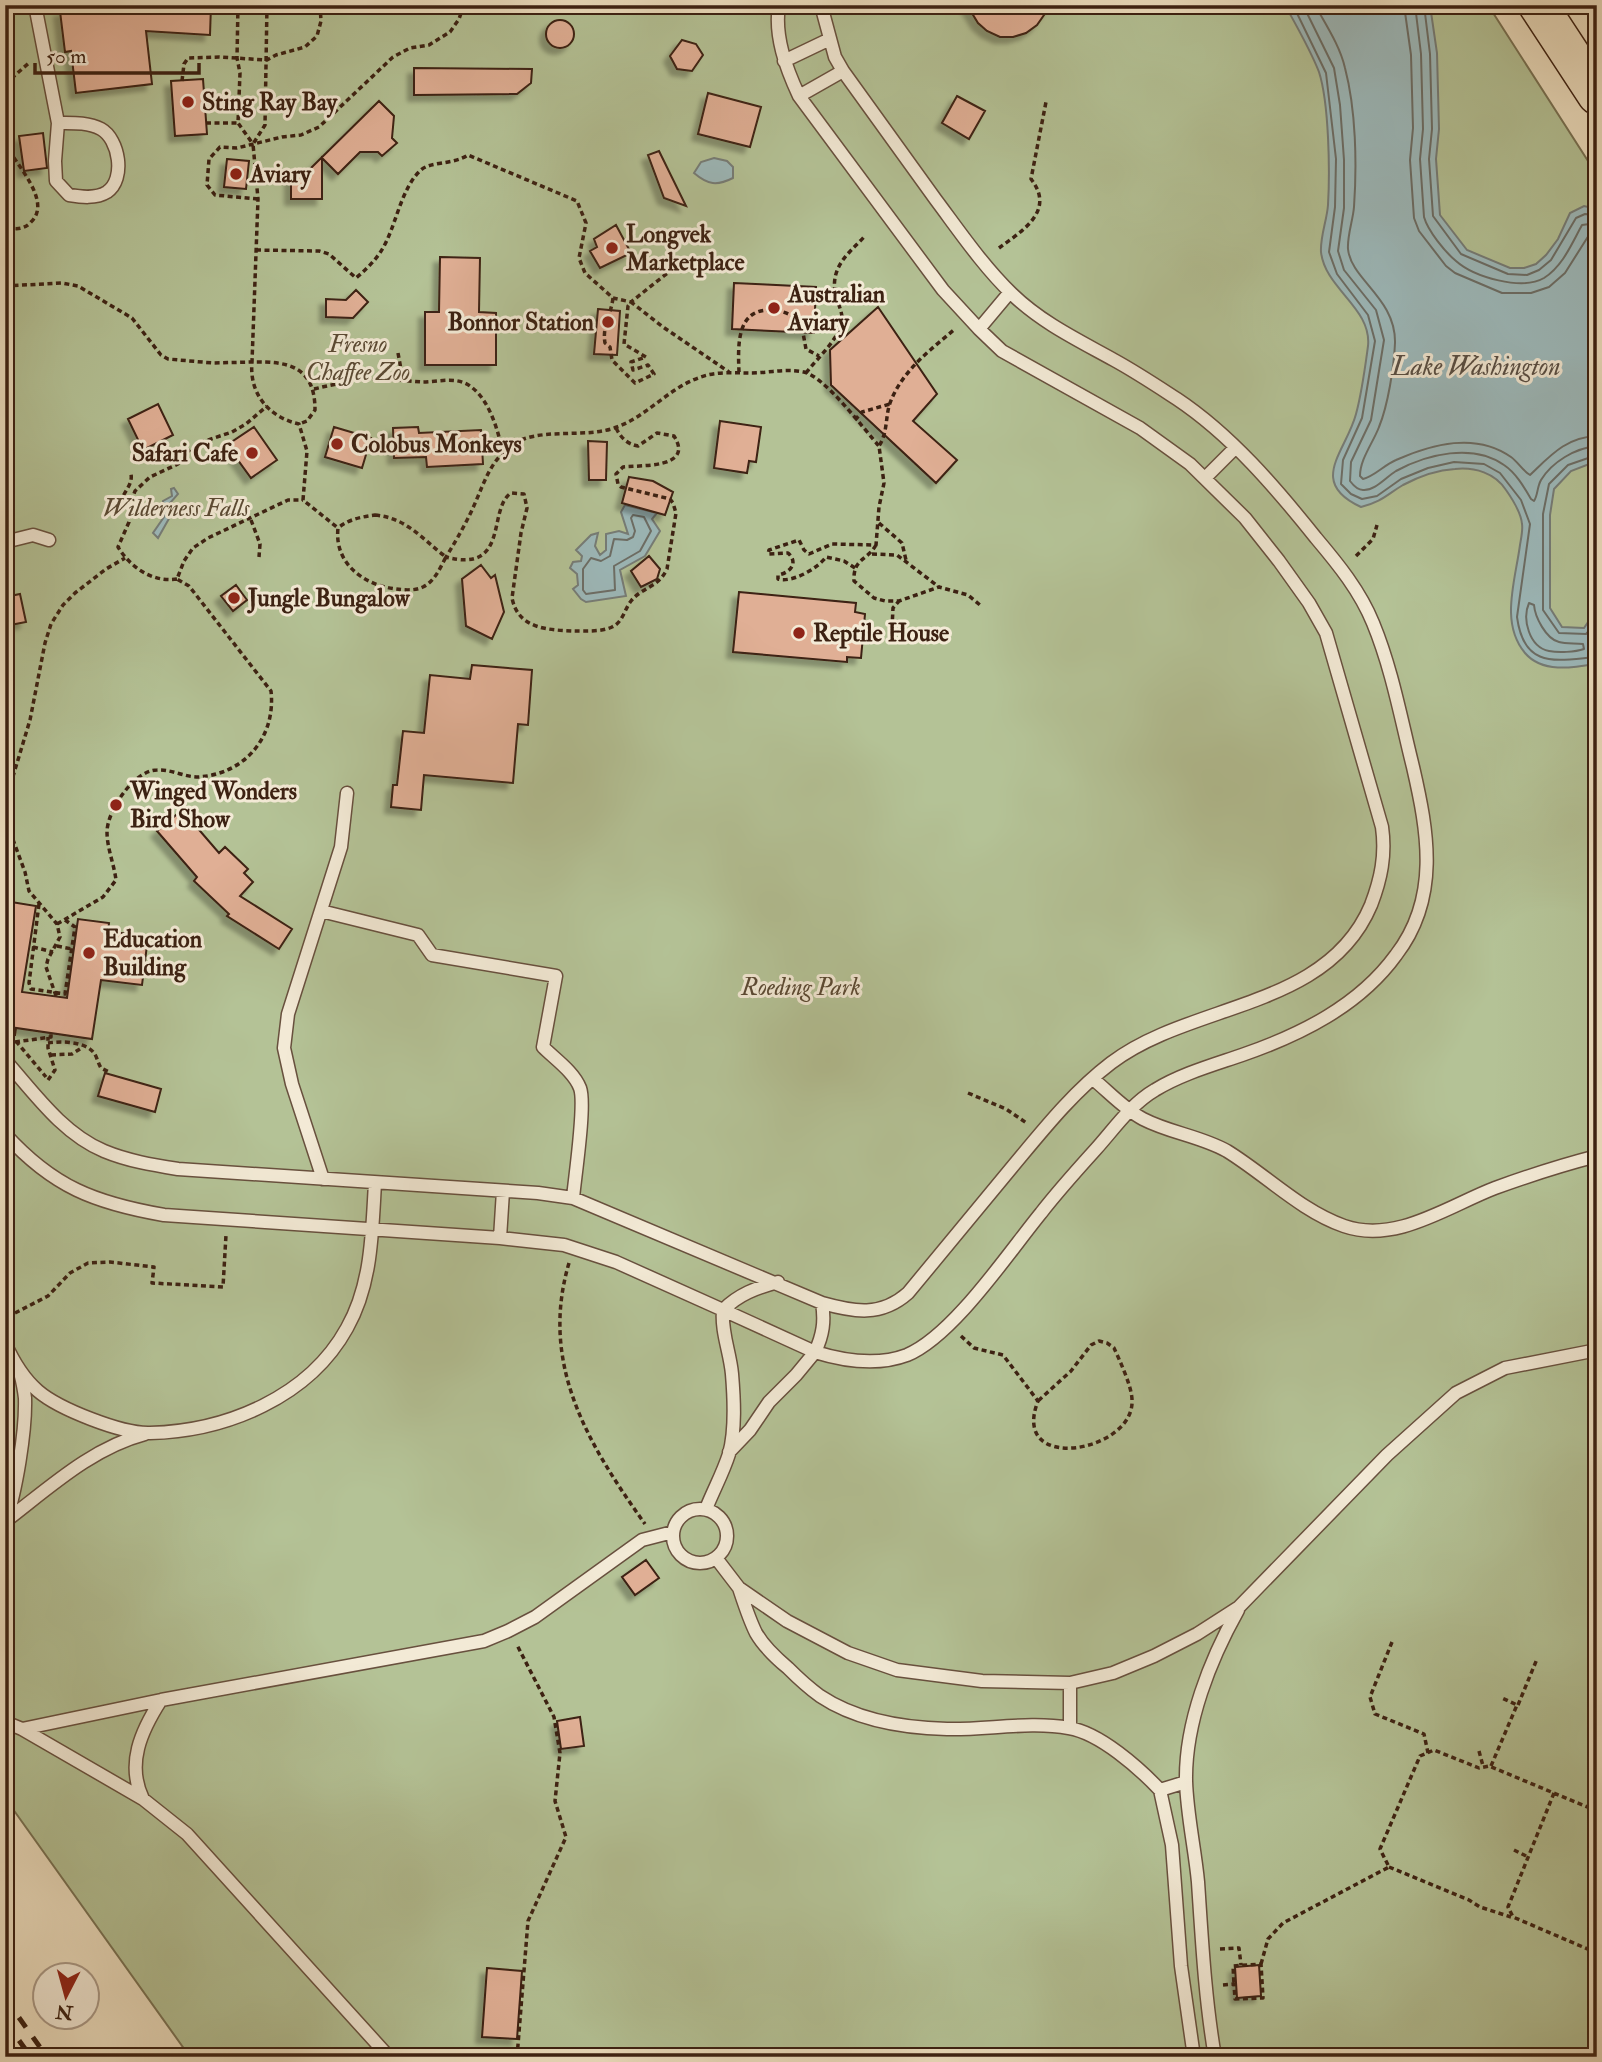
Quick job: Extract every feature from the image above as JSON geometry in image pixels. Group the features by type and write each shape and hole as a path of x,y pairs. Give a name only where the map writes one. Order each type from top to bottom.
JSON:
{"highway":[{"path":"1538,5 1597,95"}],"lane":[{"path":"34,5 58,122 55,161 57,181 60,188 69,195 95,196 108,191 114,183 117,169 113,140 105,131 94,126 58,122"},
{"path":"5,1060 50,1111 77,1135 102,1150 126,1159 178,1169 573,1198 778,1282 822,1303 863,1312 898,1302 908,1293 1040,1134 1093,1079 1129,1051 1151,1038 1257,1000 1301,978 1353,938 1367,915 1378,885 1383,863 1382,827 1326,633 1310,603 1245,518 1190,464 1140,428 1002,351 943,290 799,96 784,61 778,35 779,5"},
{"path":"5,1134 54,1178 98,1200 164,1215 500,1238 573,1247 616,1262 815,1352 846,1360 895,1358 922,1347 967,1305 1044,1209 1142,1098 1173,1080 1293,1035 1338,1010 1366,988 1394,959 1414,924 1427,885 1429,863 1422,807 1396,697 1372,618 1358,594 1286,500 1236,448 1185,404 1037,316 1010,292 973,251 843,71 830,39 821,5"},
{"path":"784,61 830,39"},
{"path":"799,96 843,71"},
{"path":"979,329 1010,292"},
{"path":"1205,478 1236,448"},
{"path":"5,542 33,535 49,540"},
{"path":"323,1179 292,1084 284,1048 288,1014 341,846 347,793"},
{"path":"321,911 418,935 432,955 556,976 543,1047 570,1074 580,1089 582,1106 573,1198"},
{"path":"1093,1079 1130,1111 1152,1122 1216,1145 1320,1215 1345,1226 1371,1231 1397,1228 1563,1164 1597,1157"},
{"path":"6,1521 104,1449 148,1433 226,1421 277,1398 313,1372 339,1340 357,1307 368,1270 374,1184"},
{"path":"500,1238 503,1192"},
{"path":"706,1509 729,1452 734,1397 730,1360 722,1325 723,1310 738,1296 757,1287 778,1282"},
{"path":"729,1452 750,1430 769,1402 815,1352 823,1332 822,1303"},
{"path":"5,1343 20,1371 38,1391 60,1405 87,1418 148,1433"},
{"path":"739,1588 824,1642 870,1662 897,1670 982,1681 1070,1683 1113,1673 1197,1634 1239,1607 1387,1455 1456,1393 1505,1368 1597,1350"},
{"path":"6,1521 25,1412 25,1394 20,1371"},
{"path":"706,1509 722,1519 728,1535 723,1552 716,1558 699,1563 682,1557 673,1541 673,1532 681,1516 688,1511 706,1509"},
{"path":"22,1729 161,1700 472,1643 508,1631 535,1617 642,1540 673,1532"},
{"path":"716,1558 739,1588 758,1635 774,1656 821,1696 847,1709 877,1719 924,1727 1070,1728 1091,1736 1145,1774 1160,1790 1172,1845 1181,1966 1195,2057"},
{"path":"1215,2057 1205,1989 1198,1880 1186,1782 1190,1737 1207,1676 1239,1607"},
{"path":"1070,1683 1070,1728"},
{"path":"144,1799 137,1787 135,1773 139,1739 161,1700"},
{"path":"5,1722 22,1729 144,1799 187,1834 389,2057"},
{"path":"1160,1790 1186,1782"}],"path":[{"path":"5,286 62,283 78,286 132,318 161,355 168,359 213,363 252,362 276,361 288,364 308,379 314,389 315,410 307,421 299,424 281,417 257,395 251,378 252,362 258,199 253,144 238,123 238,5"},
{"path":"253,144 265,125 267,5"},
{"path":"183,80 184,64 188,58 267,60 305,47 317,36 321,21 320,5"},
{"path":"258,199 215,195 207,185 209,159 220,147 237,148 301,135 319,127 393,57 410,48 429,46 450,32 464,5"},
{"path":"5,84 32,61"},
{"path":"999,248 1033,222 1039,206 1040,196 1031,178 1046,102"},
{"path":"206,123 238,123"},
{"path":"5,144 35,190 38,206 37,215 26,227 19,229 5,226"},
{"path":"256,250 319,251 329,254 356,278 374,262 387,242 406,194 421,170 429,165 458,162 468,155 578,201 586,223 579,258 585,273 613,298 631,302 729,372"},
{"path":"807,373 832,342 842,318 834,290 840,262 864,237"},
{"path":"613,298 604,325 605,343 610,347 612,360 635,383 654,374 648,365 633,370 631,362 646,357 624,344 628,306 670,271"},
{"path":"739,372 742,330 749,315 756,311 775,310 794,316 801,322 806,349 819,356"},
{"path":"879,446 886,435 890,404 917,362 955,329"},
{"path":"398,353 403,380"},
{"path":"177,579 179,569 193,548 208,538 251,520 288,500 303,500 338,528 339,550 349,566 370,583 404,590 422,588 434,579 494,462 510,446 528,437 583,435 616,428 644,414 660,400 699,377 782,369 807,373 834,396 879,446 884,483 876,545 871,554"},
{"path":"314,389 358,381 455,380 469,385 481,396 495,423 503,453"},
{"path":"855,420 862,412 890,404"},
{"path":"57,924 103,897 116,880 107,830 114,809 134,780 147,771 158,770 179,775 214,775 248,757 261,744 268,727 273,708 271,691 189,586 177,579 154,579 125,558 118,547 129,522 130,505 135,491 150,477 178,464 187,452 199,443 232,432 267,406"},
{"path":"299,424 307,451 303,500"},
{"path":"338,528 360,517 392,517 407,524 446,557 470,559 482,553 495,538 502,500 511,493 519,492 524,494 527,503 512,598 516,611 528,623 544,629 581,631 614,626 621,620 635,597 653,587 663,577 667,569 676,513 674,503 670,499 621,487 616,474 623,467 648,467 671,460 678,447 674,436 666,433 657,433 638,446 630,444 616,428"},
{"path":"130,505 121,502 131,483 131,474"},
{"path":"251,520 260,544 259,557"},
{"path":"878,523 902,543 907,562"},
{"path":"1356,556 1373,539 1377,524"},
{"path":"855,568 844,561 826,557 815,567 787,581 778,579 778,575 788,573 794,563 792,557 788,553 768,554 769,550 799,540 809,554 832,544 876,545"},
{"path":"939,587 899,601 874,598 854,581 855,568 861,558 871,554 897,555 939,587 968,595 980,606"},
{"path":"56,995 46,967 60,937 57,924 29,891 9,829 11,783 30,720 51,624 63,605 88,582 125,558"},
{"path":"892,628 893,608 899,601"},
{"path":"39,904 29,983 32,989 56,995 65,994 75,927 65,920"},
{"path":"57,946 72,949"},
{"path":"33,947 53,953"},
{"path":"5,1028 15,1042 47,1079 55,1070 48,1043 50,1035 15,1042"},
{"path":"48,1043 83,1046 95,1054 101,1068 108,1072"},
{"path":"51,1055 72,1054 83,1046"},
{"path":"968,1093 1006,1109 1040,1134"},
{"path":"15,1313 48,1296 79,1267 98,1261 154,1266 152,1283 223,1287 227,1219"},
{"path":"573,1247 559,1320 561,1356 569,1391 594,1446 654,1537"},
{"path":"948,1324 974,1348 1003,1355 1038,1401"},
{"path":"1099,1341 1114,1348 1132,1399 1128,1417 1118,1427 1098,1442 1077,1449 1056,1447 1042,1439 1034,1423 1034,1411 1038,1401 1071,1371 1091,1345 1099,1341"},
{"path":"508,1631 554,1717 560,1753 555,1801 566,1837 528,1921 517,2057"},
{"path":"1392,1642 1370,1698 1376,1714 1424,1734 1428,1753"},
{"path":"1491,1766 1537,1659"},
{"path":"1502,1698 1517,1704"},
{"path":"1597,1811 1491,1766 1479,1768 1434,1750 1420,1756 1380,1849 1388,1867 1597,1953"},
{"path":"1479,1751 1484,1767"},
{"path":"1513,1917 1508,1907 1554,1793"},
{"path":"1514,1850 1529,1857"},
{"path":"1261,1964 1233,1966 1235,1999 1263,1998 1261,1964 1268,1939 1283,1923 1388,1867"},
{"path":"1202,1950 1240,1948 1241,1965"},
{"path":"1205,1989 1234,1984"}],"green space":[{"name":"Roeding Park","path":"5,5 1488,5 1597,175 1597,2057 190,2057 5,1798"}],"water":[{"name":"Lake Washington","path":"1285,5 1430,5 1437,53 1439,129 1436,159 1440,215 1467,250 1510,268 1524,268 1536,264 1546,255 1558,239 1570,213 1584,206 1597,209 1597,461 1571,471 1554,489 1550,515 1550,608 1562,627 1584,628 1597,609 1595,664 1558,668 1540,664 1525,653 1517,641 1513,629 1511,602 1522,524 1514,502 1496,479 1484,472 1470,469 1442,471 1415,479 1361,507 1345,497 1336,487 1333,477 1335,465 1358,406 1368,346 1367,333 1363,320 1324,265 1321,252 1329,191 1325,101 1319,72"},
{"path":"714,158 727,161 733,167 733,178 713,183 694,173 701,162"},
{"path":"174,488 178,494 170,503 171,515 158,538 153,533 164,517 163,501 172,496 171,489"},
{"path":"625,505 657,513 652,519 660,531 645,556 620,570 626,596 586,602 573,589 578,585 577,574 570,568 573,562 581,561 582,556 576,550 591,535 598,533 595,546 600,555 606,550 606,534 619,531 628,534 621,512"}],"building":[{"path":"67,5 146,5 147,11 181,14 181,5 211,5 210,35 146,31 152,84 76,93 71,51 65,52 60,11 68,10"},
{"path":"967,5 1051,5 1037,25 1026,33 1000,37 978,23"},
{"path":"560,20 570,24 574,34 570,44 560,48 550,44 546,34 550,24"},
{"path":"682,40 696,44 703,55 692,71 677,69 670,56"},
{"path":"414,68 532,69 531,83 517,94 414,95"},
{"name":"Sting Ray Bay","path":"203,79 207,134 175,136 171,81"},
{"path":"708,93 761,107 750,147 698,134"},
{"path":"957,96 985,111 969,139 942,123"},
{"path":"379,101 394,116 392,138 397,143 382,156 378,152 360,152 338,174 322,158 322,199 291,199 291,170 308,171"},
{"path":"43,133 47,168 24,171 19,136"},
{"path":"659,151 686,206 664,198 648,155"},
{"name":"Aviary","path":"227,159 249,161 246,189 224,187"},
{"path":"616,225 631,253 600,268 590,251 597,247 594,239"},
{"path":"440,257 480,258 479,312 496,313 496,365 425,365 425,312 439,312"},
{"name":"Australian Aviary","path":"734,283 816,287 814,333 732,329"},
{"path":"356,290 368,302 353,318 326,317 326,299 346,300"},
{"path":"878,307 937,394 913,421 957,460 936,483 831,385 830,350"},
{"name":"Bonnor Station","path":"598,309 620,311 617,355 594,354"},
{"path":"158,404 173,435 143,450 128,419"},
{"path":"720,421 761,427 756,462 749,461 747,473 714,468"},
{"name":"Safari Cafe","path":"254,427 277,460 251,478 227,445"},
{"path":"334,427 371,438 362,468 325,457"},
{"path":"418,427 419,433 481,430 483,464 427,467 426,457 394,458 393,428"},
{"path":"588,441 607,442 606,480 589,480"},
{"path":"629,477 653,481 673,492 665,515 622,503"},
{"path":"649,556 660,569 657,579 641,587 631,571"},
{"path":"481,565 491,578 495,575 504,612 492,639 466,626 462,579"},
{"name":"Jungle Bungalow","path":"236,585 247,600 233,611 221,596"},
{"name":"Reptile House","path":"739,592 856,603 855,612 865,614 861,658 847,657 847,662 733,652"},
{"path":"20,594 26,622 5,626 5,597"},
{"path":"472,665 532,670 528,725 518,724 513,783 424,775 421,810 391,807 393,785 397,785 403,731 424,733 430,675 470,679"},
{"path":"182,810 219,853 225,847 248,869 244,873 253,882 240,896 292,929 279,949 227,916 229,914 194,881 197,877 157,831"},
{"name":"Education Building","path":"5,901 36,906 22,992 67,998 78,919 109,923 108,931 148,937 142,985 101,980 92,1039 16,1028 15,1035 5,1035"},
{"path":"105,1073 161,1089 155,1112 98,1096"},
{"path":"646,1560 659,1578 635,1595 622,1577"},
{"path":"580,1717 584,1746 561,1749 557,1721"},
{"path":"1259,1965 1261,1996 1237,1998 1235,1967"},
{"path":"487,1968 522,1971 517,2039 482,2037"}],"railway":[{"path":"5,1998 47,2057"},
{"path":"5,2021 31,2057"}],"place":[{"name":"Sting Ray Bay","path":"188,102"},
{"name":"Aviary","path":"236,174"},
{"name":"Longvek Marketplace","path":"612,248"},
{"name":"Australian Aviary","path":"774,308"},
{"name":"Bonnor Station","path":"608,322"},
{"name":"Colobus Monkeys","path":"337,444"},
{"name":"Safari Cafe","path":"252,453"},
{"name":"Jungle Bungalow","path":"234,598"},
{"name":"Reptile House","path":"799,633"},
{"name":"Winged Wonders Bird Show","path":"116,805"},
{"name":"Education Building","path":"89,953"}],"park label":[{"name":"Fresno Chaffee Zoo","path":"358,358"},
{"name":"Wilderness Falls","path":"176,508"}]}
